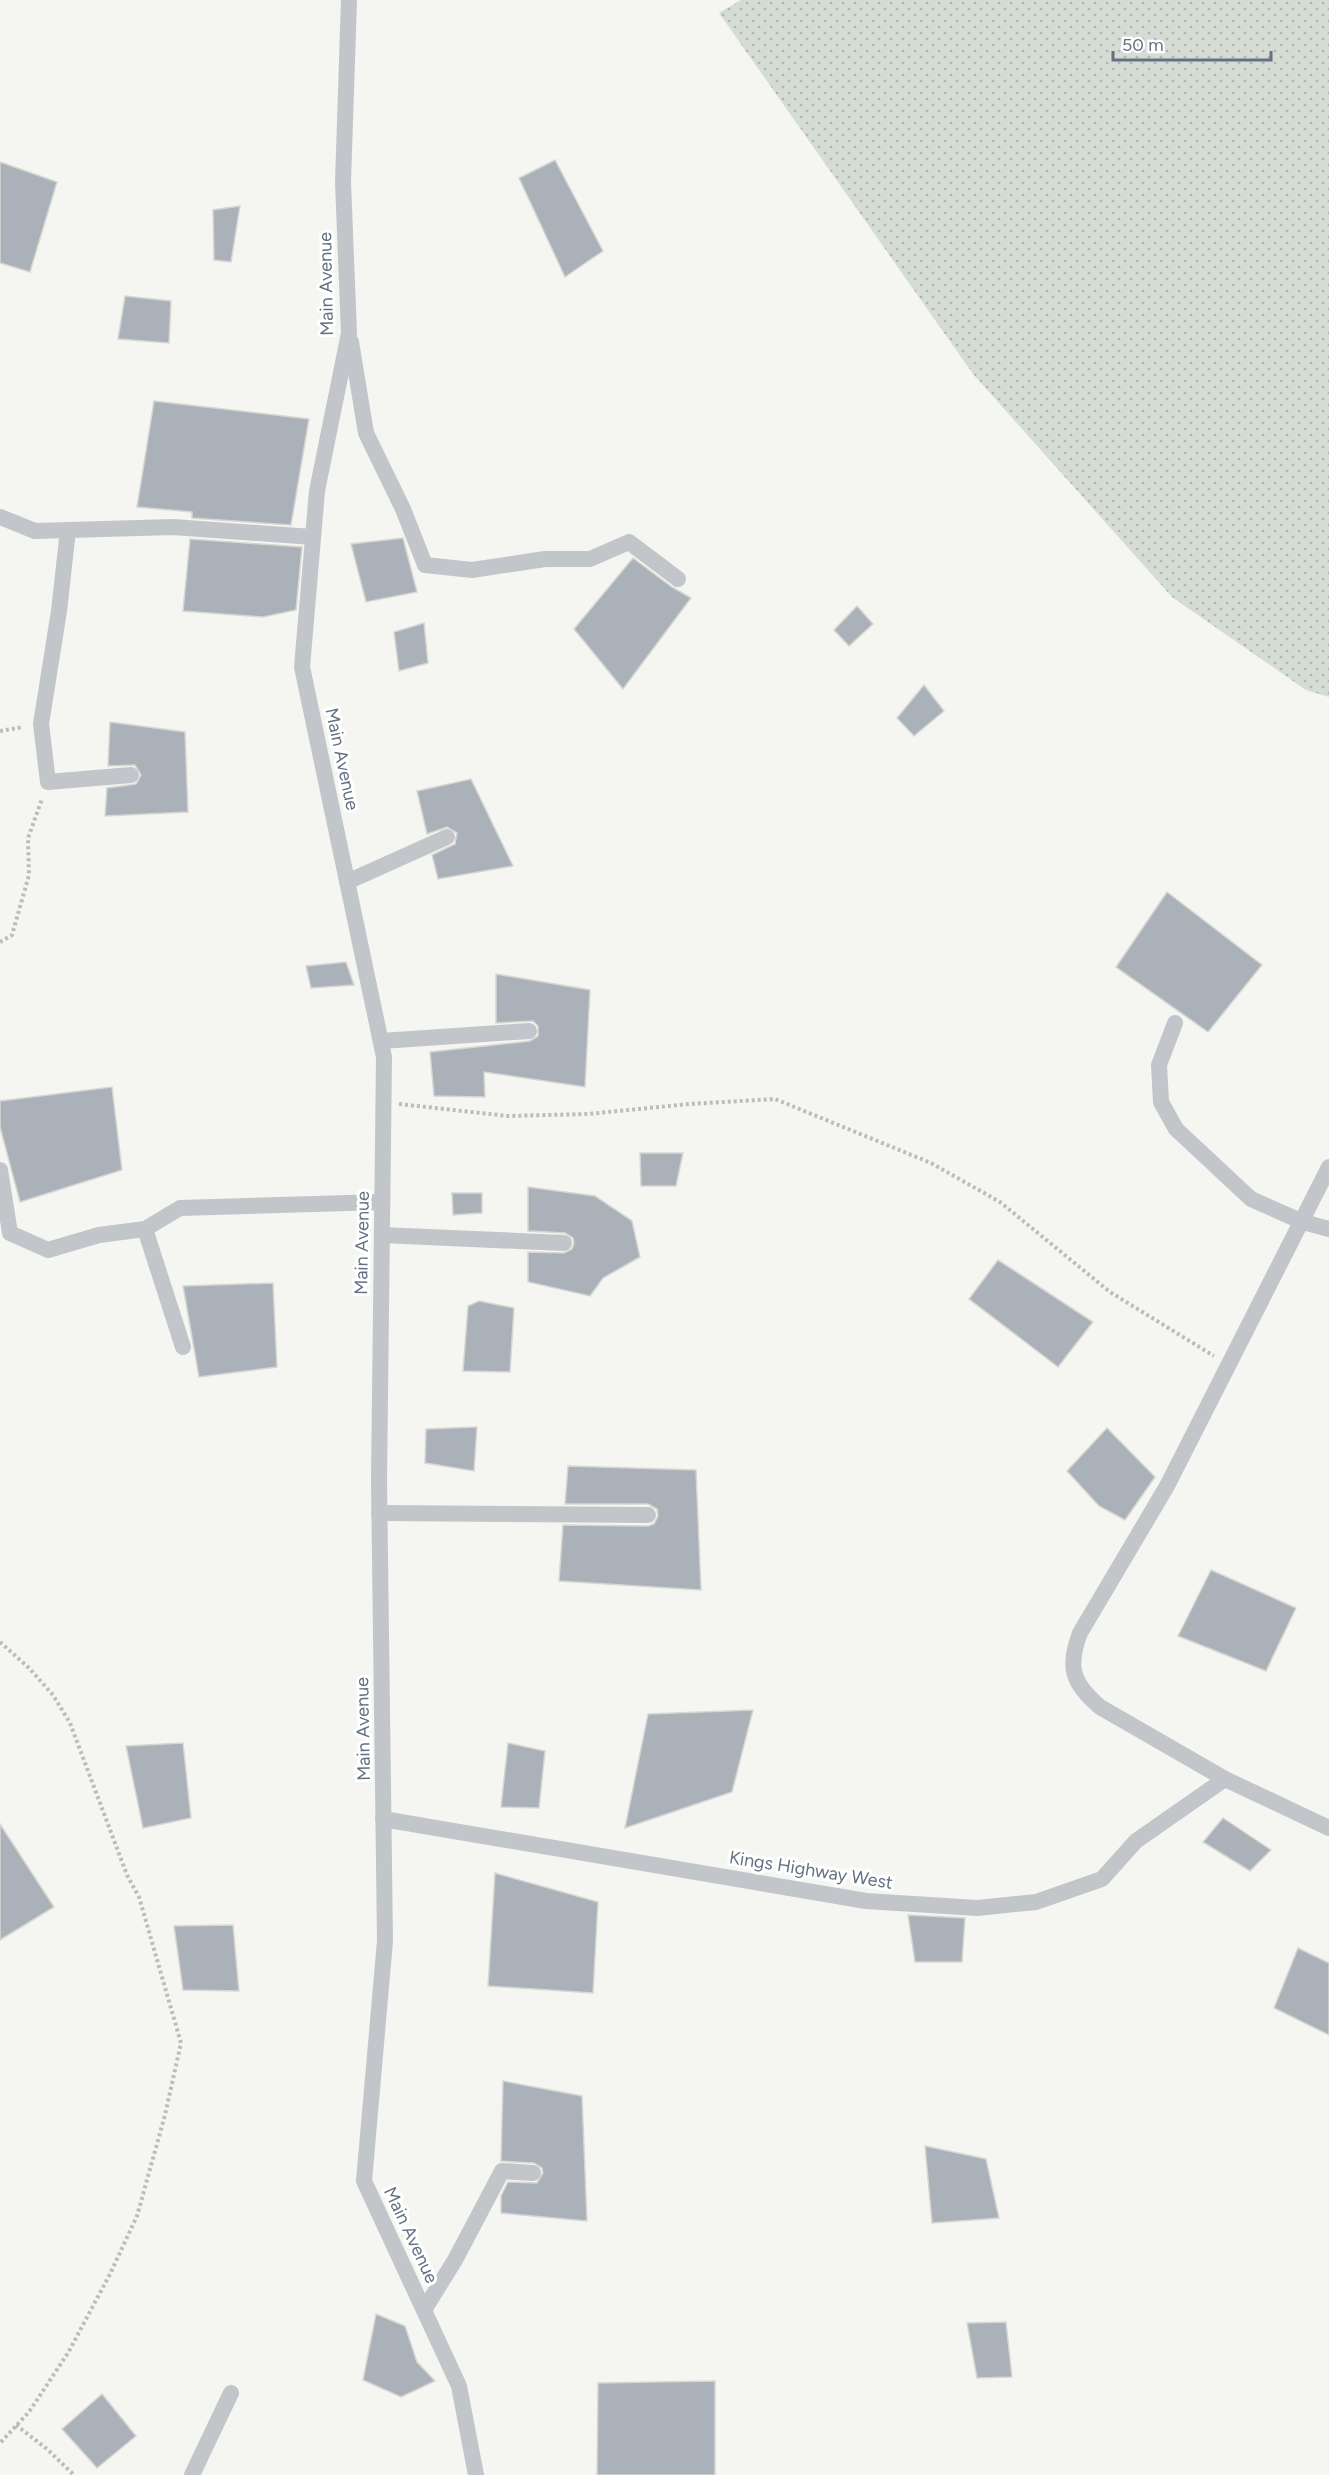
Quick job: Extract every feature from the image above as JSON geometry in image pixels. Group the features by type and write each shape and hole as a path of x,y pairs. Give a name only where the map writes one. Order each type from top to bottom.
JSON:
{"street":[{"name":"Main Avenue","path":"349,0 343,182 349,333 317,491 302,667 384,1057 380,1513 385,1941 364,2181 459,2386 476,2475"},
{"path":"349,333 366,433 403,509 425,565 472,570 545,560 590,559 628,542 678,579"},
{"path":"0,517 35,531 173,527 313,537"},
{"path":"68,530 59,611 41,724 48,782 131,775"},
{"path":"347,882 447,837"},
{"path":"1175,1023 1159,1065 1161,1102 1176,1129 1251,1199 1303,1222 1329,1229"},
{"path":"381,1041 529,1031"},
{"path":"1329,1167 1167,1486 1080,1633 1072,1654 1074,1674 1078,1682 1084,1692 1100,1707 1225,1779 1329,1828"},
{"path":"0,1170 10,1233 48,1250 99,1235 145,1229 180,1208 382,1202"},
{"path":"145,1229 183,1347"},
{"path":"382,1235 564,1243"},
{"path":"380,1513 648,1515"},
{"name":"Kings Highway West","path":"383,1819 866,1901 977,1908 1036,1902 1102,1879 1136,1840 1225,1779"},
{"path":"424,2310 455,2260 502,2171 533,2173"},
{"path":"192,2475 231,2393"}],"path":[{"path":"0,942 12,935 19,912 29,875 28,838 48,782"},
{"path":"384,1102 508,1116 588,1114 689,1104 775,1099 931,1163 1000,1202 1110,1292 1227,1364"},
{"path":"0,1642 6,1650 29,1668 53,1695 70,1724 127,1875 139,1897 181,2043 165,2115 137,2216 110,2274 68,2353 29,2412 0,2443"},
{"path":"16,2426 47,2449 74,2475"}],"shaded area":[{"path":"741,0 1329,0 1329,697 1306,690 1172,597 973,374 719,13"}],"building":[{"path":"555,160 603,251 565,277 519,178"},
{"path":"0,162 57,182 30,272 0,263"},
{"path":"240,206 231,262 214,260 213,210"},
{"path":"125,296 171,301 169,343 118,339"},
{"path":"154,401 309,419 291,525 192,518 192,512 137,507"},
{"path":"403,538 417,592 366,602 351,544"},
{"path":"190,539 302,547 296,610 263,617 183,611"},
{"path":"633,558 691,598 623,689 574,629"},
{"path":"857,606 873,624 849,646 834,630"},
{"path":"424,623 428,663 399,671 394,632"},
{"path":"924,685 944,711 914,736 897,718"},
{"path":"110,722 185,732 188,812 105,816 107,788 136,784 141,775 135,765 108,766"},
{"path":"471,779 513,866 438,879 432,855 455,844 457,833 447,827 427,834 417,791"},
{"path":"1167,892 1262,965 1208,1032 1116,967"},
{"path":"346,962 354,985 311,988 306,966"},
{"path":"496,974 590,990 585,1087 484,1072 485,1097 434,1096 430,1052 530,1041 538,1036 538,1026 533,1021 496,1023"},
{"path":"112,1087 122,1170 20,1202 0,1127 0,1101"},
{"path":"640,1153 683,1153 676,1186 641,1186"},
{"path":"528,1187 595,1196 632,1221 640,1257 603,1278 590,1296 528,1282 528,1252 564,1253 572,1249 574,1243 573,1238 565,1233 528,1231"},
{"path":"452,1193 482,1193 482,1213 453,1215"},
{"path":"998,1260 1093,1322 1058,1367 969,1299"},
{"path":"273,1283 277,1367 199,1377 183,1286"},
{"path":"479,1301 514,1308 510,1372 463,1371 468,1306"},
{"path":"477,1427 474,1471 425,1463 426,1429"},
{"path":"1107,1428 1155,1477 1125,1520 1099,1506 1067,1471"},
{"path":"568,1466 696,1470 701,1590 559,1581 563,1525 648,1526 654,1524 658,1516 657,1509 648,1504 565,1504"},
{"path":"1211,1570 1296,1608 1266,1671 1178,1636"},
{"path":"753,1710 732,1792 625,1828 648,1714"},
{"path":"183,1743 191,1818 143,1828 126,1746"},
{"path":"508,1743 545,1751 539,1808 501,1807"},
{"path":"1223,1818 1271,1850 1250,1871 1203,1842"},
{"path":"0,1824 54,1907 0,1940"},
{"path":"495,1873 598,1902 593,1993 488,1986"},
{"path":"908,1915 965,1918 962,1962 915,1962"},
{"path":"233,1925 239,1991 183,1990 174,1926"},
{"path":"1298,1948 1329,1963 1329,2035 1274,2008"},
{"path":"503,2081 582,2096 587,2221 501,2213 501,2196 508,2182 537,2183 543,2173 542,2168 534,2163 501,2161"},
{"path":"925,2146 986,2159 999,2218 932,2223"},
{"path":"376,2314 405,2326 417,2362 435,2381 401,2397 363,2380"},
{"path":"1006,2322 1012,2377 977,2378 967,2323"},
{"path":"715,2381 715,2475 597,2475 598,2383"},
{"path":"102,2394 136,2436 97,2468 62,2429"}]}
